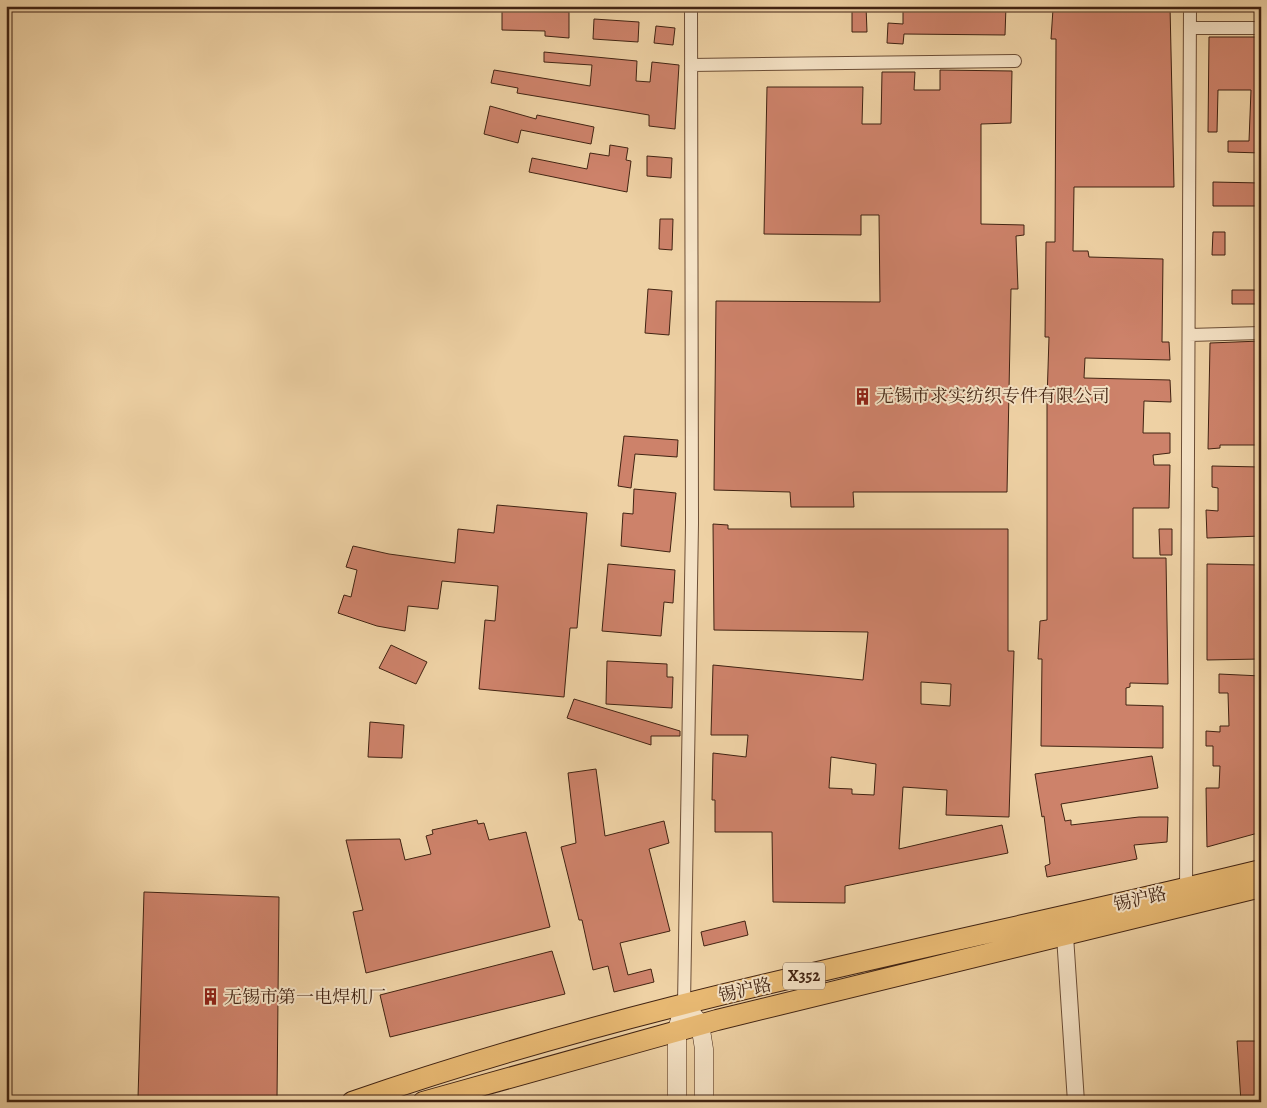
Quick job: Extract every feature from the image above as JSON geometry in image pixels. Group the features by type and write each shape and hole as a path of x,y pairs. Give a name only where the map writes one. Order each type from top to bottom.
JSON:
{"main road":[{"name":"锡沪路","path":"423,1102 700,1024 1065,936 1261,870"},
{"name":"锡沪路","path":"352,1102 412,1081 684,1004 1185,897 1261,888"},
{"path":"684,1004 700,1024 704,1049 704,1102"},
{"path":"677,1102 677,1030 684,1004"}],"street":[{"path":"684,1004 692,523 691,6"},
{"path":"1185,897 1190,6"},
{"path":"1190,28 1261,28"},
{"path":"691,65 1014,61"},
{"path":"1189,335 1261,333"},
{"path":"1065,936 1076,1102"}],"building":[{"path":"852,6 866,6 867,32 852,32"},
{"path":"903,6 1006,6 1005,35 904,34 903,44 887,43 888,23 903,24"},
{"path":"1134,6 1170,6 1174,187 1074,187 1073,251 1088,251 1089,257 1163,259 1162,342 1169,342 1170,360 1085,358 1084,378 1170,380 1171,402 1144,401 1143,433 1170,433 1170,453 1153,455 1154,465 1170,465 1169,508 1133,508 1133,558 1166,558 1168,684 1130,683 1130,687 1126,688 1126,705 1163,706 1163,748 1041,746 1042,659 1038,659 1040,621 1047,620 1047,400 1049,337 1045,337 1046,242 1055,242 1056,39 1051,39 1053,9 1134,10"},
{"path":"502,11 569,12 569,38 545,36 545,31 502,30"},
{"path":"594,19 639,22 638,42 593,39"},
{"path":"656,26 675,28 673,45 654,43"},
{"path":"1209,37 1261,37 1261,153 1228,152 1228,141 1249,141 1251,90 1218,90 1217,132 1208,132"},
{"path":"544,52 637,61 636,81 650,82 652,62 679,65 675,129 649,126 649,115 517,93 518,88 491,83 494,70 590,86 592,65 544,62"},
{"path":"940,70 1012,71 1011,123 981,124 981,224 1024,225 1024,235 1016,236 1018,289 1011,289 1007,492 853,492 854,507 791,507 790,492 714,490 716,301 880,302 879,215 861,215 861,235 764,234 767,87 863,87 862,124 881,124 882,72 915,72 914,90 940,90"},
{"path":"490,106 536,119 537,115 594,127 591,144 521,130 518,143 484,134"},
{"path":"610,145 628,148 626,160 631,161 627,192 529,172 532,158 587,169 590,153 609,156"},
{"path":"647,156 672,158 671,178 647,176"},
{"path":"1213,182 1261,183 1261,206 1213,206"},
{"path":"660,219 673,219 672,250 659,249"},
{"path":"1213,232 1225,232 1225,255 1212,255"},
{"path":"648,289 672,291 669,335 645,333"},
{"path":"1232,290 1261,290 1261,304 1232,304"},
{"path":"1261,341 1261,445 1220,445 1220,448 1208,449 1210,343"},
{"path":"624,436 678,440 677,457 635,454 631,488 618,486"},
{"path":"1212,466 1261,467 1261,536 1207,538 1206,510 1218,511 1218,488 1212,487"},
{"path":"634,489 676,493 670,552 621,546 623,513 633,514"},
{"path":"497,505 587,513 577,628 570,628 564,697 479,689 485,620 495,621 498,586 442,581 438,609 408,606 405,631 377,626 338,613 344,595 351,597 357,570 346,567 353,546 389,554 455,563 458,529 494,533"},
{"path":"713,524 728,525 728,529 1008,529 1008,651 1014,651 1009,817 946,815 947,790 903,787 899,849 1002,825 1008,853 845,886 845,903 773,902 772,832 715,832 715,800 712,800 713,753 746,757 748,735 711,735 713,665 863,680 868,632 714,630","holes":["921,682 951,684 950,706 921,704","831,757 876,764 874,795 852,794 852,789 829,788"]},
{"path":"1159,529 1172,529 1172,555 1160,555"},
{"path":"608,564 675,570 673,603 664,602 661,636 602,631"},
{"path":"1207,564 1261,565 1261,659 1207,660"},
{"path":"391,645 427,662 416,684 379,668"},
{"path":"607,661 667,664 667,677 673,677 672,708 606,704"},
{"path":"1219,674 1261,676 1261,806 1257,806 1258,833 1207,847 1206,788 1219,788 1220,766 1213,766 1213,746 1206,746 1206,731 1220,732 1220,726 1229,726 1228,693 1219,693"},
{"path":"574,699 680,731 680,736 651,736 651,745 567,718"},
{"path":"370,722 404,725 402,758 368,757"},
{"path":"1152,756 1158,788 1061,804 1065,821 1071,820 1071,825 1139,817 1168,817 1167,842 1134,845 1137,859 1047,877 1045,866 1050,864 1044,816 1042,817 1035,774"},
{"path":"596,769 605,836 664,821 669,843 649,849 670,931 620,943 628,975 651,969 654,982 614,992 608,966 593,970 582,920 579,920 561,847 576,843 568,773"},
{"path":"477,820 478,824 484,823 489,840 526,832 550,927 366,973 353,912 363,910 346,840 400,839 405,860 431,854 426,836 433,834 432,830"},
{"name":"无锡市第一电焊机厂","path":"144,892 279,897 277,1099 138,1098"},
{"path":"745,921 748,935 704,946 701,932"},
{"path":"552,951 565,994 390,1037 380,995"},
{"path":"1237,1041 1258,1041 1261,1102 1241,1102"}],"place":[{"name":"无锡市求实纺织专件有限公司","path":"862,396"},
{"name":"无锡市第一电焊机厂","path":"210,997"}]}
